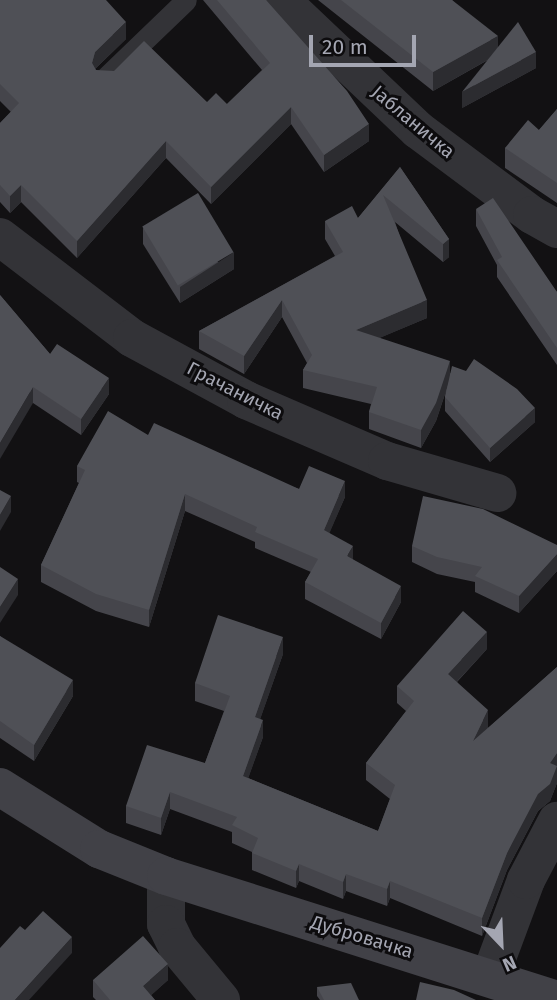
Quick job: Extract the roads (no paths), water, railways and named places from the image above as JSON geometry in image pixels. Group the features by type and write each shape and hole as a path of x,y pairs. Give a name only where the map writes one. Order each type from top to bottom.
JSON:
{"main road":[{"name":"Дубровачка","path":"0,788 99,849 166,876 557,1000"}],"street":[{"name":"Јабланичка","path":"281,0 418,130 532,215 557,229"},
{"name":"Грачаничка","path":"0,237 132,338 246,400 387,460 497,493"},
{"path":"490,977 526,880 557,821"},
{"path":"166,876 166,924 177,947 221,1000"}],"lane":[{"path":"105,78 186,0"}]}
